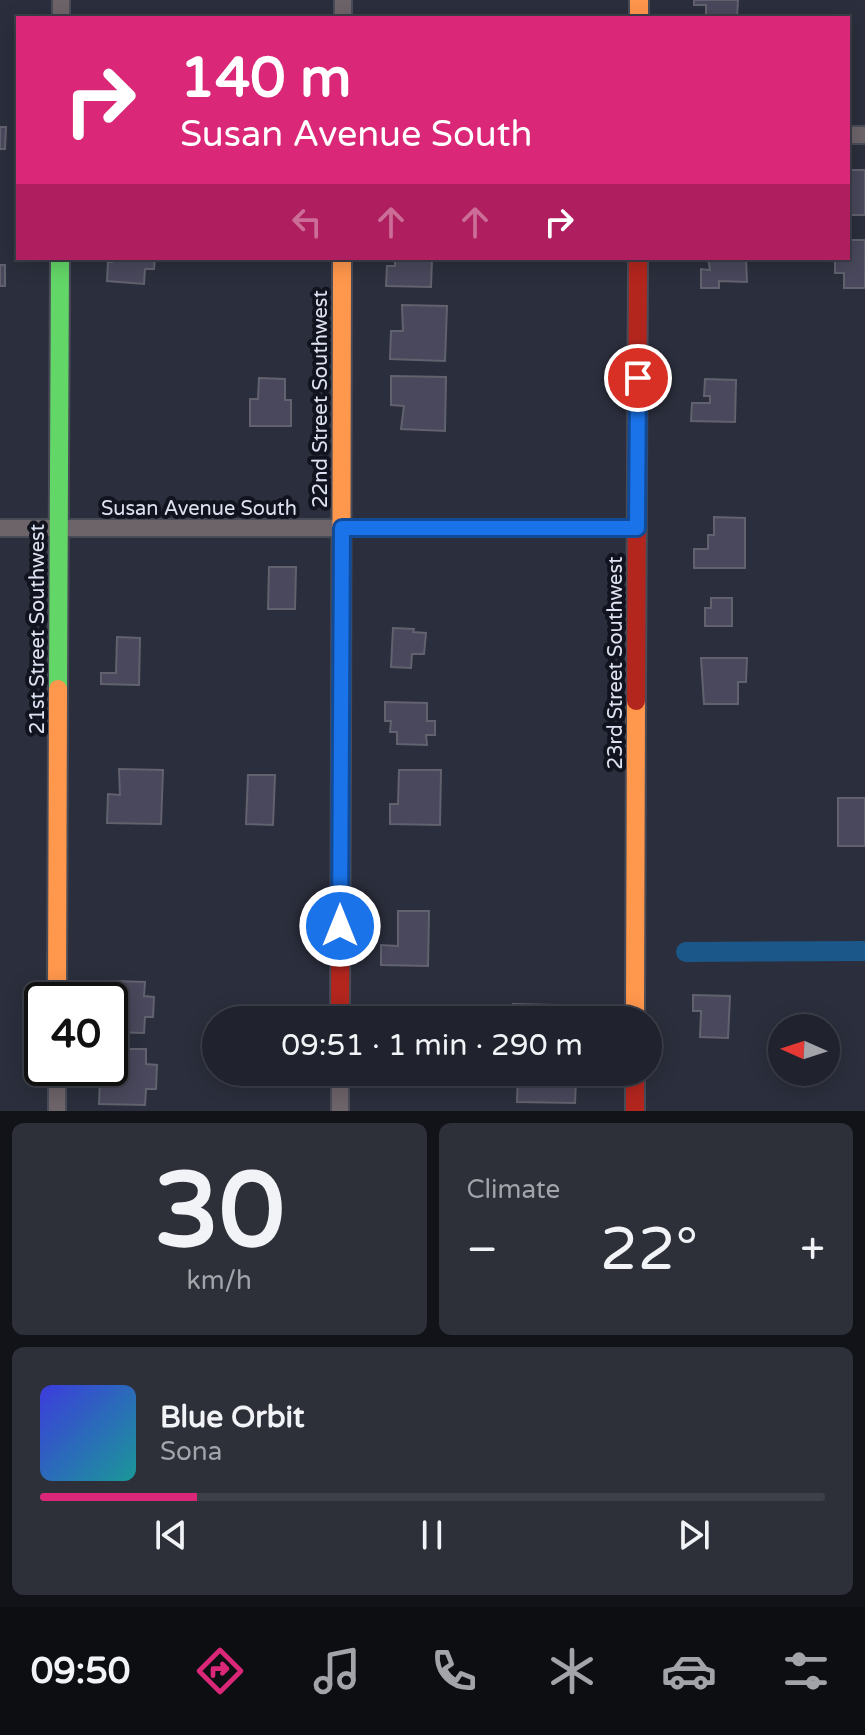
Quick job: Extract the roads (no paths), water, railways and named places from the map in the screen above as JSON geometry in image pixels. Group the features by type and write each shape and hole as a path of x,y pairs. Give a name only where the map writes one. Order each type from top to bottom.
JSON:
{"street":[{"name":"21st Street Southwest","path":"57,982 60,260"},
{"name":"22nd Street Southwest","path":"340,1006 342,260"},
{"name":"23rd Street Southwest","path":"635,1006 638,260"},
{"name":"Susan Avenue South","path":"0,528 637,528"},
{"path":"57,1086 57,1111"},
{"path":"340,1086 340,1111"},
{"path":"635,1086 635,1111"}],"waterway":[{"path":"686,952 865,951"}]}
